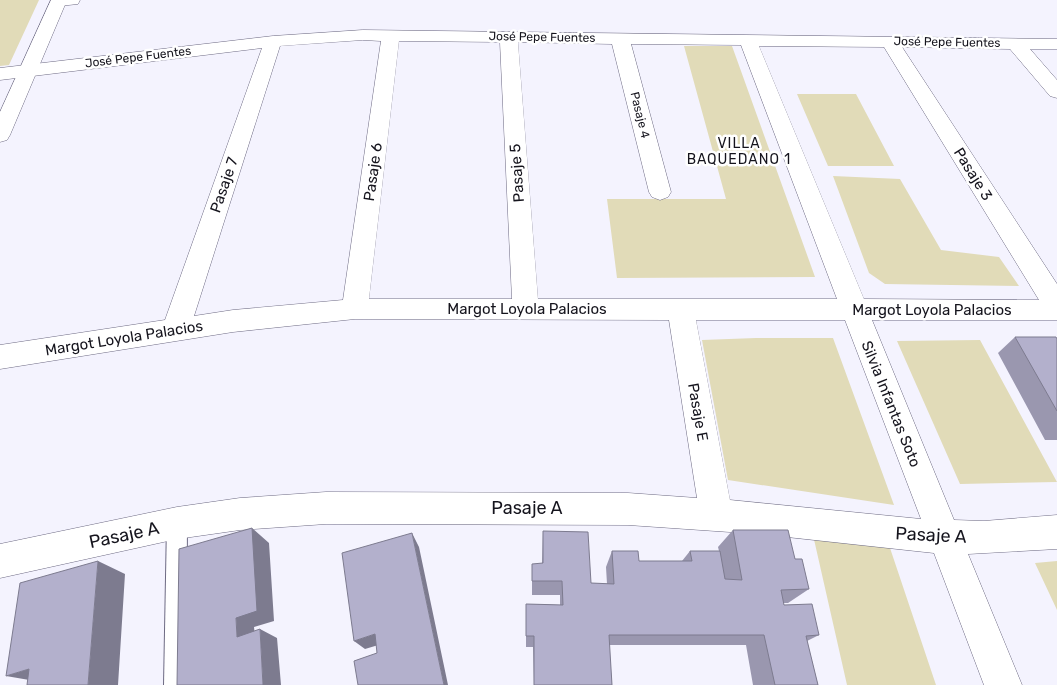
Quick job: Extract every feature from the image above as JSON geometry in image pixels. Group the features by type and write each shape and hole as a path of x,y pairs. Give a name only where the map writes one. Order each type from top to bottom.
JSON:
{"street":[{"path":"0,135 63,0"},
{"name":"José Pepe Fuentes","path":"0,74 273,41 391,35 1057,44"},
{"name":"Pasaje 6","path":"355,310 391,35"},
{"name":"Pasaje 5","path":"509,37 526,309"},
{"name":"Pasaje 4","path":"620,38 660,192"},
{"name":"Silvia Infantas Soto","path":"748,40 1003,685"},
{"name":"Pasaje 7","path":"176,329 273,41"},
{"name":"Pasaje 3","path":"889,41 1057,306"},
{"path":"1015,43 1057,92"},
{"name":"Pasaje E","path":"681,309 716,514"},
{"name":"Margot Loyola Palacios","path":"0,357 176,329 289,314 355,310 1057,310"},
{"name":"Pasaje A","path":"0,561 177,523 240,514 326,508 628,509 716,514 944,538 994,537 1057,532"}],"lane":[{"path":"175,685 177,523"}],"shaded area":[{"path":"0,0 39,0 9,65 0,66"},
{"path":"684,46 732,46 815,277 617,278 607,199 726,199"},
{"path":"797,94 856,94 894,166 828,166"},
{"path":"833,176 900,179 941,250 999,257 1019,286 885,284 869,273"},
{"path":"833,338 894,505 728,480 702,340"},
{"path":"980,340 1057,482 960,484 897,341"},
{"path":"813,535 890,548 936,685 847,685"},
{"path":"1057,561 1057,610 1035,563"}],"building":[{"path":"1015,337 1056,337 1057,411"},
{"path":"252,528 257,611 236,618 237,637 260,629 263,685 177,685 179,549"},
{"path":"733,530 788,530 795,559 802,559 809,589 781,590 784,605 812,604 819,635 806,636 818,685 775,685 764,635 609,635 612,685 534,685 534,636 526,636 526,604 563,605 562,581 532,581 532,564 543,563 543,531 588,532 591,583 614,584 612,551 638,551 639,561 692,561 690,551 720,551 725,579 742,580"},
{"path":"412,533 444,685 358,685 354,661 377,653 375,634 354,641 342,553"},
{"path":"98,561 88,685 27,685 29,669 6,676 20,583"}],"district":[{"name":"VILLA BAQUEDANO 1","path":"739,152"}]}
